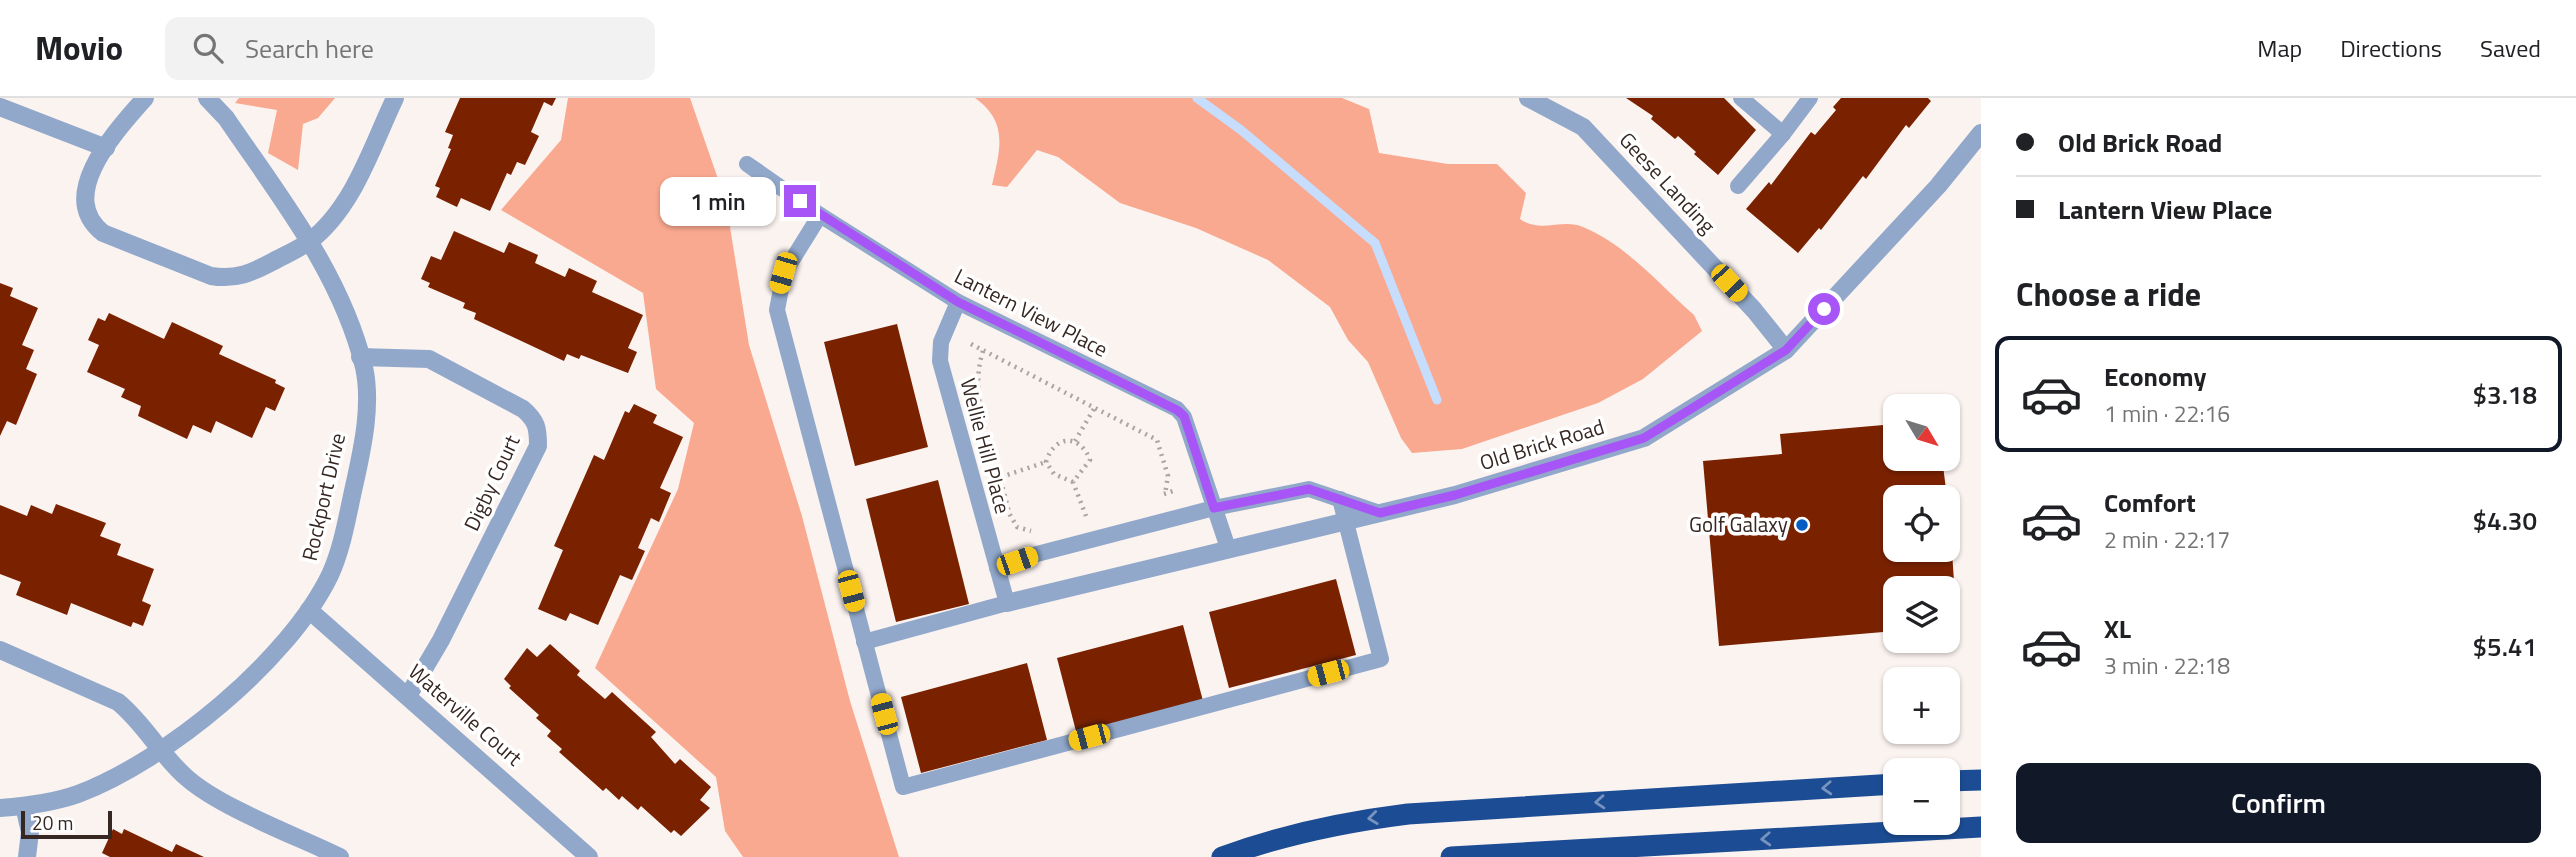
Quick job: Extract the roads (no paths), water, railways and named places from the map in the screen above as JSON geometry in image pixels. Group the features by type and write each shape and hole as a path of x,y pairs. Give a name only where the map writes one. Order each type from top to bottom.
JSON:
{"highway":[{"path":"1960,780 1981,779"},
{"path":"1222,857 1297,833 1350,821 1408,814 1883,785"},
{"path":"1451,857 1981,827"}],"street":[{"path":"145,98 106,148 91,173 84,194 86,215 91,224 103,233 211,276 229,279 249,274 310,241 345,204 395,98"},
{"name":"Rockport Drive","path":"0,808 24,806 78,794 146,761 228,697 277,651 309,610 331,573 361,458 367,402 360,357 340,299 310,241 226,118 207,98"},
{"name":"Geese Landing","path":"1528,98 1583,127 1754,310 1786,350"},
{"path":"0,107 106,148"},
{"name":"Old Brick Road","path":"1007,603 1455,495 1644,438 1786,350 1938,186 1981,133"},
{"name":"Digby Court","path":"360,357 429,359 523,409 534,418 538,427 538,446 441,640 408,696"},
{"name":"Waterville Court","path":"309,610 589,857"},
{"path":"0,650 118,702 134,716 186,778 209,794 340,857"},
{"path":"24,806 30,832 27,857"}],"lane":[{"path":"1741,98 1783,134"},
{"path":"1738,186 1783,134 1808,98"},
{"name":"Lantern View Place","path":"747,164 820,215 958,302 1177,410 1184,416 1228,548"},
{"path":"820,215 783,273 777,310 903,787 1381,659 1340,499"},
{"name":"Wellie Hill Place","path":"958,302 941,342 940,361 1007,603"},
{"path":"997,568 1214,508 1309,489 1380,513"},
{"path":"864,642 1007,603"}],"waterway":[{"path":"1197,98 1241,130 1375,243 1437,400"}],"place":[{"name":"Golf Galaxy","path":"1802,525"}]}
